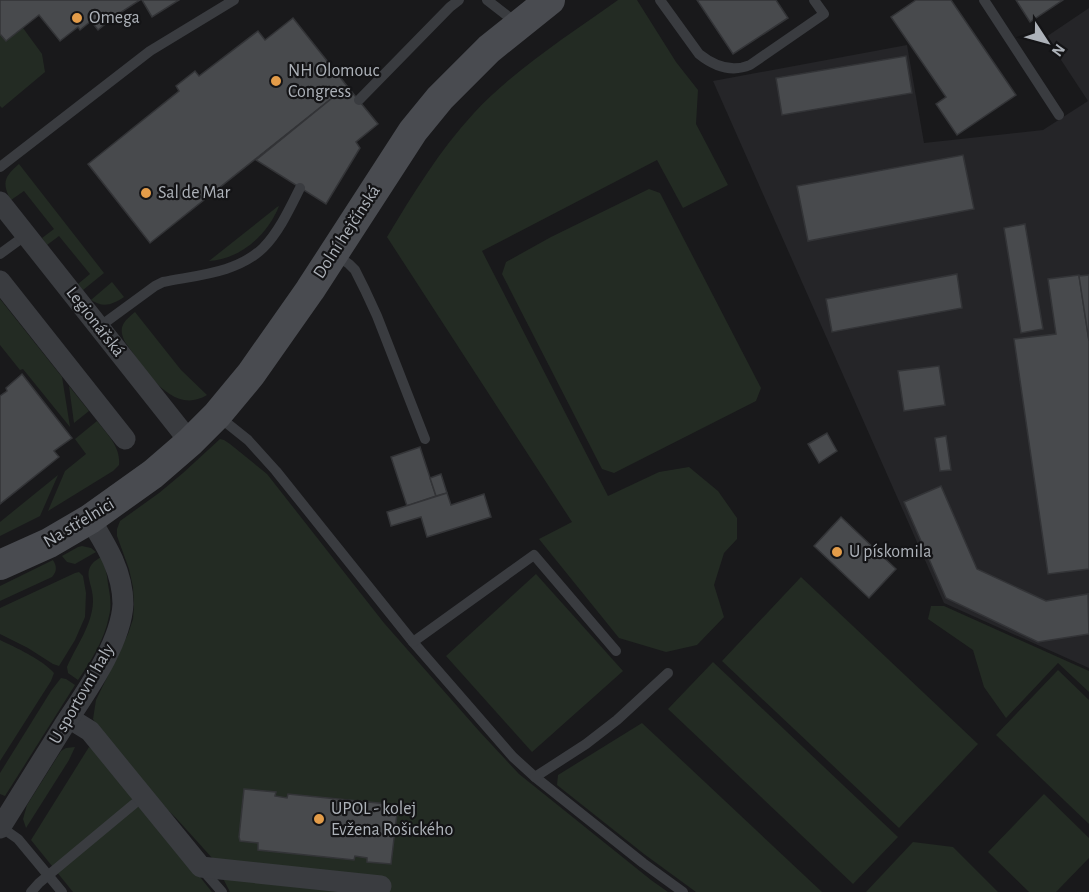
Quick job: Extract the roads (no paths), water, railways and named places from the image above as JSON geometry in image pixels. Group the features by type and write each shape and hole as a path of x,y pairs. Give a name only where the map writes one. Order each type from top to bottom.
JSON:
{"main road":[{"name":"Dolní hejčínská","path":"153,474 217,415 256,367 310,290 413,131 440,98 489,49 550,0"},
{"name":"Na střelnici","path":"0,565 49,543 90,519 153,474"}],"street":[{"name":"Legionářská","path":"0,202 190,442"},
{"path":"0,281 125,439"},
{"name":"U sportovní haly","path":"0,827 109,650 122,616 122,593 117,568 90,519"},
{"path":"69,718 90,731 201,867 381,885"}],"lane":[{"path":"0,167 150,51 234,0"},
{"path":"359,100 459,0"},
{"path":"487,0 518,25"},
{"path":"660,0 699,54 720,67 734,69 750,65 824,14 814,0"},
{"path":"984,0 1059,115"},
{"path":"99,327 154,286 163,282 224,270 254,255 273,236 300,188"},
{"path":"0,254 26,235"},
{"path":"333,253 355,270 365,290 425,439"},
{"path":"217,415 248,440 276,471 413,642 513,757 643,863 683,892"},
{"path":"413,642 534,555 616,651"},
{"path":"535,777 586,744 668,673"},
{"path":"31,892 134,804"},
{"path":"0,827 18,839 62,892"},
{"path":"201,867 222,892"}],"place":[{"name":"Omega","path":"77,18"},
{"name":"NH Olomouc Congress","path":"276,81"},
{"name":"Sal de Mar","path":"146,193"},
{"name":"U pískomila","path":"837,552"},
{"name":"UPOL - kolej Evžena Rošického","path":"319,819"}]}
